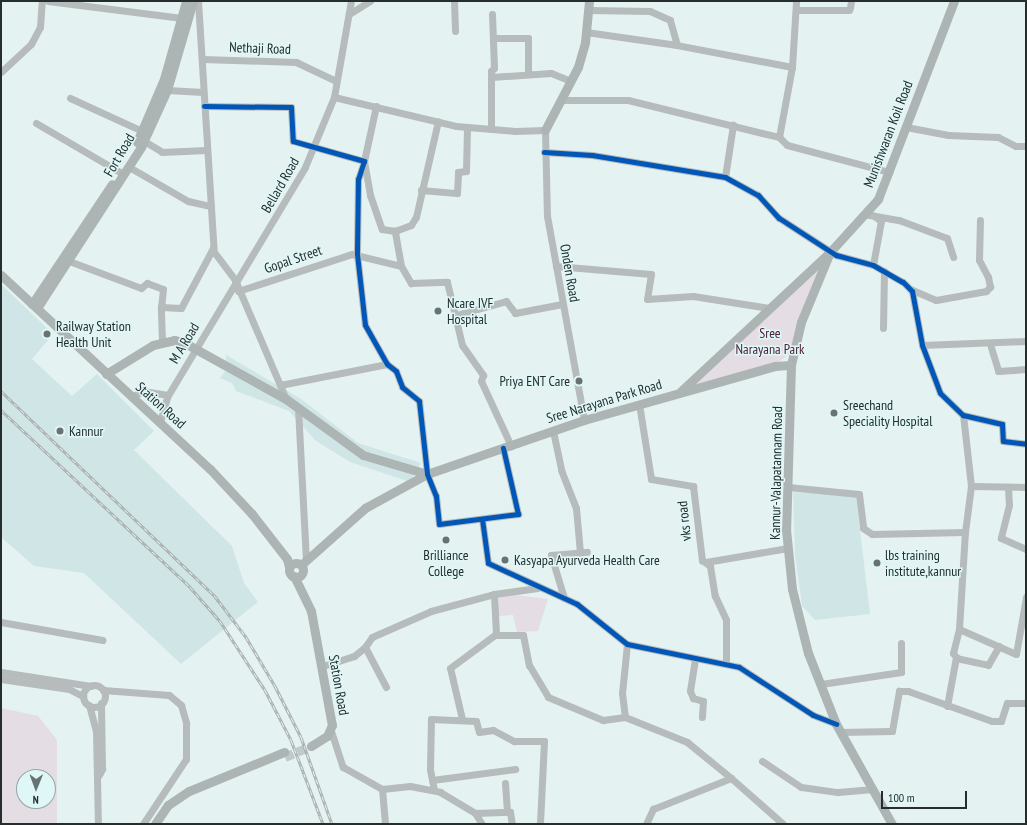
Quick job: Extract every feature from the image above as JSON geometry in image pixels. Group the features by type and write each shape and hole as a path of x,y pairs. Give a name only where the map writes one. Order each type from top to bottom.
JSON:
{"main road":[{"name":"Fort Road","path":"185,19 186,1"},
{"name":"Fort Road","path":"34,306 129,167 144,141 164,89 185,19 193,1"},
{"name":"Munishwaran Koil Road","path":"680,392 830,252 878,199 954,1"},
{"path":"544,130 563,100 571,81 586,32 589,6"},
{"name":"Fort Road","path":"34,306 69,261 102,205 164,89"},
{"name":"Kannur-Valapatannam Road","path":"830,252 801,322 791,365 788,548 792,589 806,646 838,728 892,824"},
{"name":"Station Road","path":"1,275 106,374 160,422 238,499 296,566 307,598 318,651 323,666 329,730 311,744"},
{"path":"106,374 162,341 174,340 196,348 286,399 363,455 427,474"},
{"name":"Sree Narayana Park Road","path":"296,566 365,508 427,474 584,420 775,366 791,365"},
{"path":"318,651 318,677 329,730"},
{"path":"157,821 203,790 284,755"}],"street":[{"path":"1,72 31,44 40,27 42,1"},
{"path":"48,1 185,19"},
{"path":"198,1 209,206 213,248 236,280 238,291 286,399"},
{"name":"Bellard Road","path":"236,280 305,168 334,98 351,1"},
{"path":"349,14 370,1"},
{"path":"454,1 455,31"},
{"path":"779,136 792,67 796,1"},
{"path":"589,6 650,11 670,20 678,45"},
{"path":"796,10 850,6"},
{"path":"491,129 491,76 494,68 492,14"},
{"path":"586,32 678,45 792,67"},
{"path":"493,38 528,38 528,74"},
{"name":"Nethaji Road","path":"202,59 296,62 336,82"},
{"path":"491,76 551,73 571,81"},
{"path":"164,89 203,92"},
{"path":"70,98 142,131"},
{"path":"334,98 467,127 544,130"},
{"path":"563,100 628,100 779,136 787,145 889,172"},
{"path":"204,106 291,107 290,138 314,145 317,150 364,161"},
{"path":"376,106 364,161 358,180 357,254 365,325 387,364 396,371 402,387 419,402 427,474 436,496 439,524 518,514 507,447 481,382 483,374 462,345 456,314 447,282 411,283 401,266 395,231"},
{"path":"364,161 370,195 382,229 395,231 414,222 438,121"},
{"path":"36,123 120,172"},
{"path":"725,177 733,125"},
{"path":"421,190 457,193 458,172 466,171 467,127"},
{"path":"906,127 948,136 998,137 1016,146 1026,146"},
{"name":"Onden Road","path":"544,130 547,216 584,420"},
{"path":"144,141 162,152 206,150"},
{"path":"544,152 592,156 725,177 758,195 779,218 830,252 873,265 884,270 910,289 936,300 986,291 990,287 988,277 979,260 980,220"},
{"path":"129,167 188,201 209,206"},
{"path":"864,214 899,220 947,238 953,257"},
{"path":"873,265 880,226 874,216"},
{"path":"161,307 181,308 213,248"},
{"name":"Gopal Street","path":"238,291 346,254 357,254"},
{"path":"357,254 401,266"},
{"path":"69,261 141,288 147,283 163,289 161,307 162,341"},
{"path":"556,266 651,274 647,299 693,296 769,308"},
{"path":"882,328 884,270"},
{"name":"M A Road","path":"160,422 168,395 236,280"},
{"path":"910,289 922,345 940,393 963,415 996,420 1002,424 1003,441 1026,444"},
{"path":"456,314 506,301 515,313 562,304"},
{"path":"922,345 990,344 1026,341"},
{"path":"990,344 998,371 1026,369"},
{"path":"280,385 387,364"},
{"path":"131,397 143,392 168,395"},
{"name":"vks road","path":"639,404 648,472 651,479 693,486 702,560 706,562 726,620 726,664"},
{"path":"296,566 298,408"},
{"path":"947,706 956,658 954,637 959,629 965,532 971,486 963,415"},
{"path":"553,431 561,470 576,508 584,552 552,555 564,598"},
{"path":"971,486 1026,487"},
{"path":"788,487 859,494 863,528 872,534 965,532"},
{"path":"1008,487 1009,505 1000,538 1026,549"},
{"path":"482,519 488,563 539,588 577,604 627,644 726,664 752,673 813,715 838,728 892,731 899,691 1001,721 1008,703 1025,703"},
{"path":"706,562 788,548"},
{"path":"323,666 354,656 365,647 372,637 431,611 494,594 539,588"},
{"path":"494,594 495,635"},
{"path":"959,629 1016,654 1026,597"},
{"path":"1,622 102,640"},
{"path":"462,719 450,668 495,635 524,635 529,665 548,697 603,720 625,717 687,742 731,778 783,824"},
{"path":"821,684 901,672 901,643"},
{"path":"625,717 622,693 627,644"},
{"path":"956,658 988,665 999,646"},
{"path":"365,647 386,687"},
{"path":"695,658 690,691 693,698 704,701 702,717"},
{"path":"1,672 91,686 103,690 169,695 181,705 186,723 186,759 143,824"},
{"path":"1,679 69,689 83,696 88,705 96,731 99,775 98,824"},
{"path":"83,696 91,686"},
{"path":"99,775 102,770 101,703 103,690"},
{"path":"88,705 101,703"},
{"path":"434,790 432,780 431,719 462,719 476,721 479,732 493,730 514,741 544,741 540,824"},
{"path":"329,730 343,767 382,789 410,786 434,790 475,813 482,824"},
{"path":"762,761 801,787 838,792 873,789"},
{"path":"432,780 515,769"},
{"path":"646,824 653,809 731,778"},
{"path":"505,783 507,812 512,824"},
{"path":"382,789 385,824"},
{"path":"475,813 507,812"}],"shaded area":[{"path":"1,284 53,334 32,359 72,396 97,374 154,431 134,450 232,546 244,583 258,602 181,664 84,573 34,566 1,537"},
{"path":"226,355 301,399 358,443 421,463 410,482 350,462 316,441 289,411 236,391 232,383 220,378 226,370"},
{"path":"793,492 856,496 870,614 815,620 802,606 795,554"}],"green space":[{"name":"Sree Narayana Park","path":"827,256 789,354 779,362 687,388"},
{"path":"516,595 548,599 538,631 517,632 513,615 498,616 499,597"},
{"path":"1,708 38,716 57,740 57,824 1,824"}],"tunnel":[{"path":"285,757 311,746"}],"railway":[{"path":"1,391 214,595 246,637 275,686 301,737 332,824"},
{"path":"1,410 190,587 220,621 265,690 291,740 323,824"}],"cycle path":[{"path":"204,106 291,107 293,141 364,161 358,179 357,254 365,325 387,364 396,371 402,387 419,401 427,474 436,496 439,524 518,514 503,448"},
{"path":"544,152 592,155 725,177 758,195 779,218 836,255 873,265 903,282 912,291 922,345 940,393 963,415 1002,424 1003,441 1026,444"},
{"path":"482,519 488,563 577,604 627,644 739,667 813,715 836,724"}],"place":[{"name":"Ncare IVF Hospital","path":"438,311"},
{"name":"Railway Station Health Unit","path":"47,334"},
{"name":"Priya ENT Care","path":"579,381"},
{"name":"Sreechand Speciality Hospital","path":"834,413"},
{"name":"Kannur","path":"60,431"},
{"name":"Brilliance College","path":"446,540"},
{"name":"Kasyapa Ayurveda Health Care","path":"505,560"},
{"name":"lbs training institute,kannur","path":"877,563"}]}
